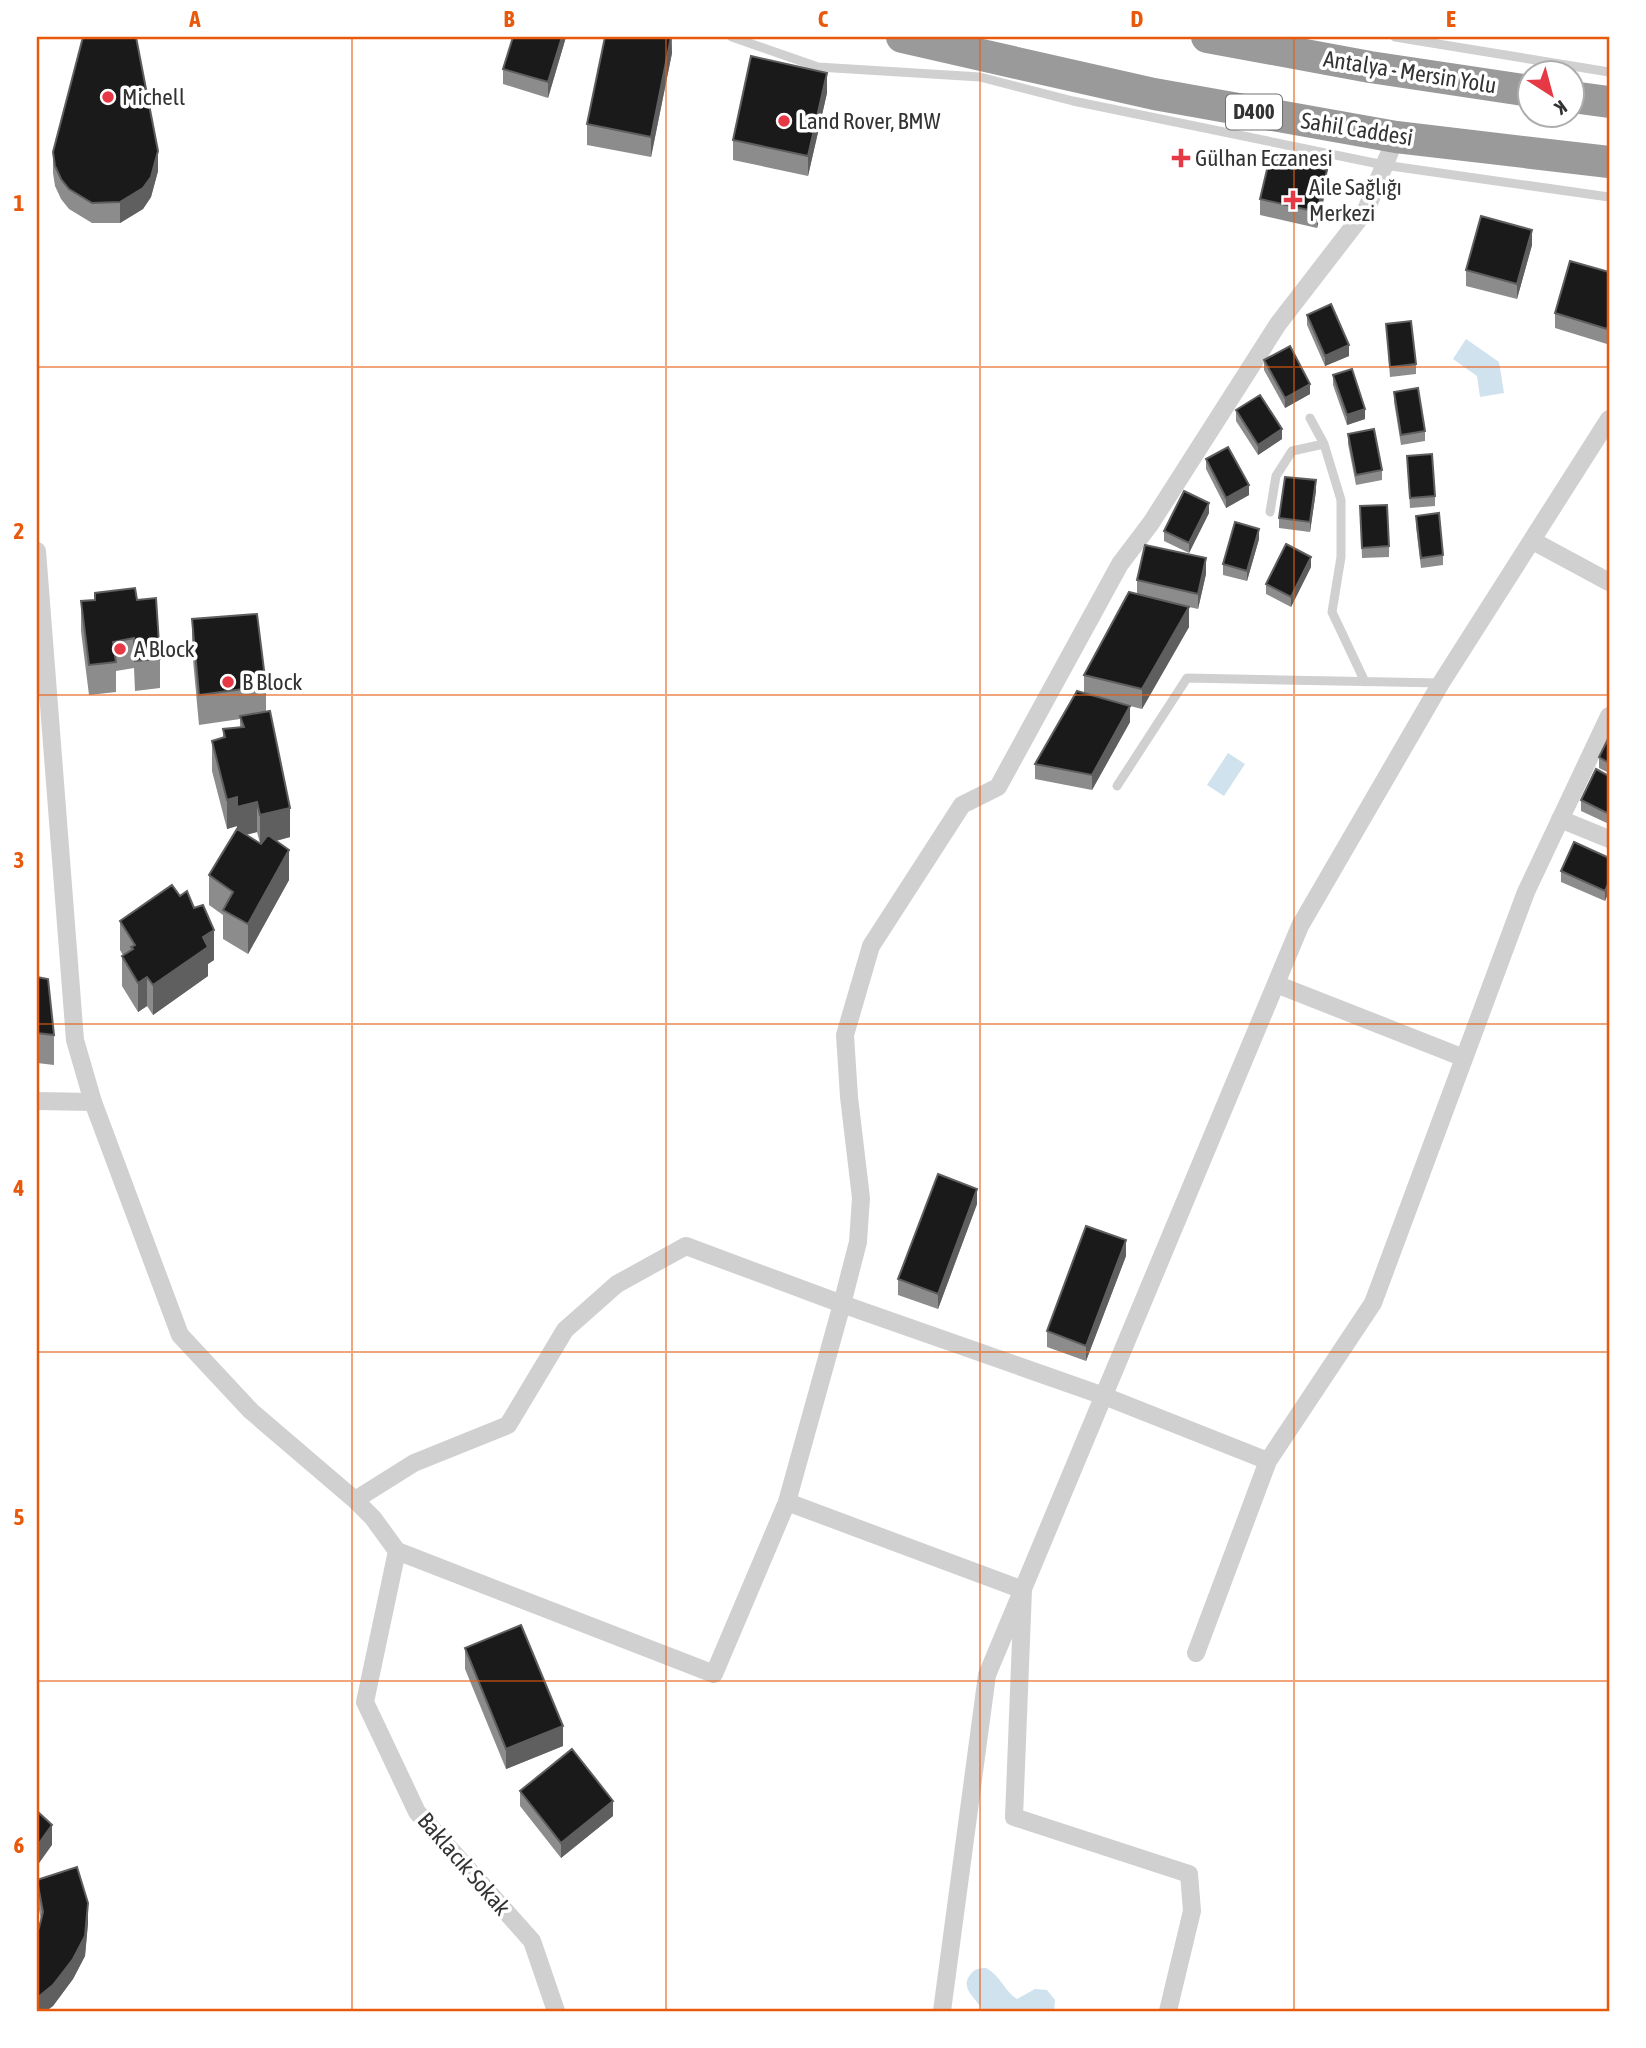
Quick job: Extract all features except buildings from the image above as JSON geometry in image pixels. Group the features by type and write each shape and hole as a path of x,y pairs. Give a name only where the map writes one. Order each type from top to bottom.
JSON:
{"highway":[{"name":"Sahil Caddesi","path":"902,37 1154,94 1396,137 1609,162"},
{"name":"Antalya - Mersin Yolu","path":"1206,37 1370,67 1516,89"},
{"path":"1586,99 1609,102"}],"street":[{"path":"37,558 75,1040 93,1102 180,1335 251,1411 355,1500 373,1518 397,1551 714,1674 787,1502 858,1242 861,1198 845,1035 871,946 962,805 998,786 1120,564 1151,523 1278,324 1366,210 1396,137"},
{"path":"942,2011 987,1675 1300,926 1441,683 1609,419"},
{"path":"1533,541 1609,582"},
{"path":"1196,1653 1268,1461 1373,1303 1526,892 1609,716"},
{"path":"1560,819 1609,839"},
{"path":"1276,984 1464,1058"},
{"path":"37,1101 93,1102"},
{"path":"355,1500 414,1463 508,1425 565,1330 617,1284 686,1246 1104,1396 1268,1461"},
{"path":"787,1502 1023,1590"},
{"name":"Baklacık Sokak","path":"397,1551 365,1702 417,1812 532,1941 556,2011"},
{"path":"1023,1590 1014,1817 1189,1874 1192,1911 1168,2011"}],"lane":[{"path":"732,37 818,67 980,77 1073,101 1384,165 1609,197"},
{"path":"1395,37 1609,72"},
{"path":"1310,418 1324,444 1342,500 1341,557 1332,612 1365,682"},
{"path":"1270,512 1276,476 1292,451 1324,444"},
{"path":"1117,786 1187,678 1441,683"}],"water":[{"path":"1466,339 1499,362 1504,393 1480,397 1477,376 1453,359"},
{"path":"1228,753 1245,764 1224,796 1207,785"},
{"path":"986,1968 1017,1999 1035,1989 1047,1990 1055,2000 1054,2011 983,2011 970,1994 967,1980 973,1971"}],"place":[{"name":"Michell","path":"108,97"},
{"name":"Land Rover, BMW","path":"784,121"},
{"name":"Gülhan Eczanesi","path":"1181,158"},
{"name":"Aile Sağlığı Merkezi","path":"1293,200"},
{"name":"A Block","path":"120,649"},
{"name":"B Block","path":"228,682"}]}
